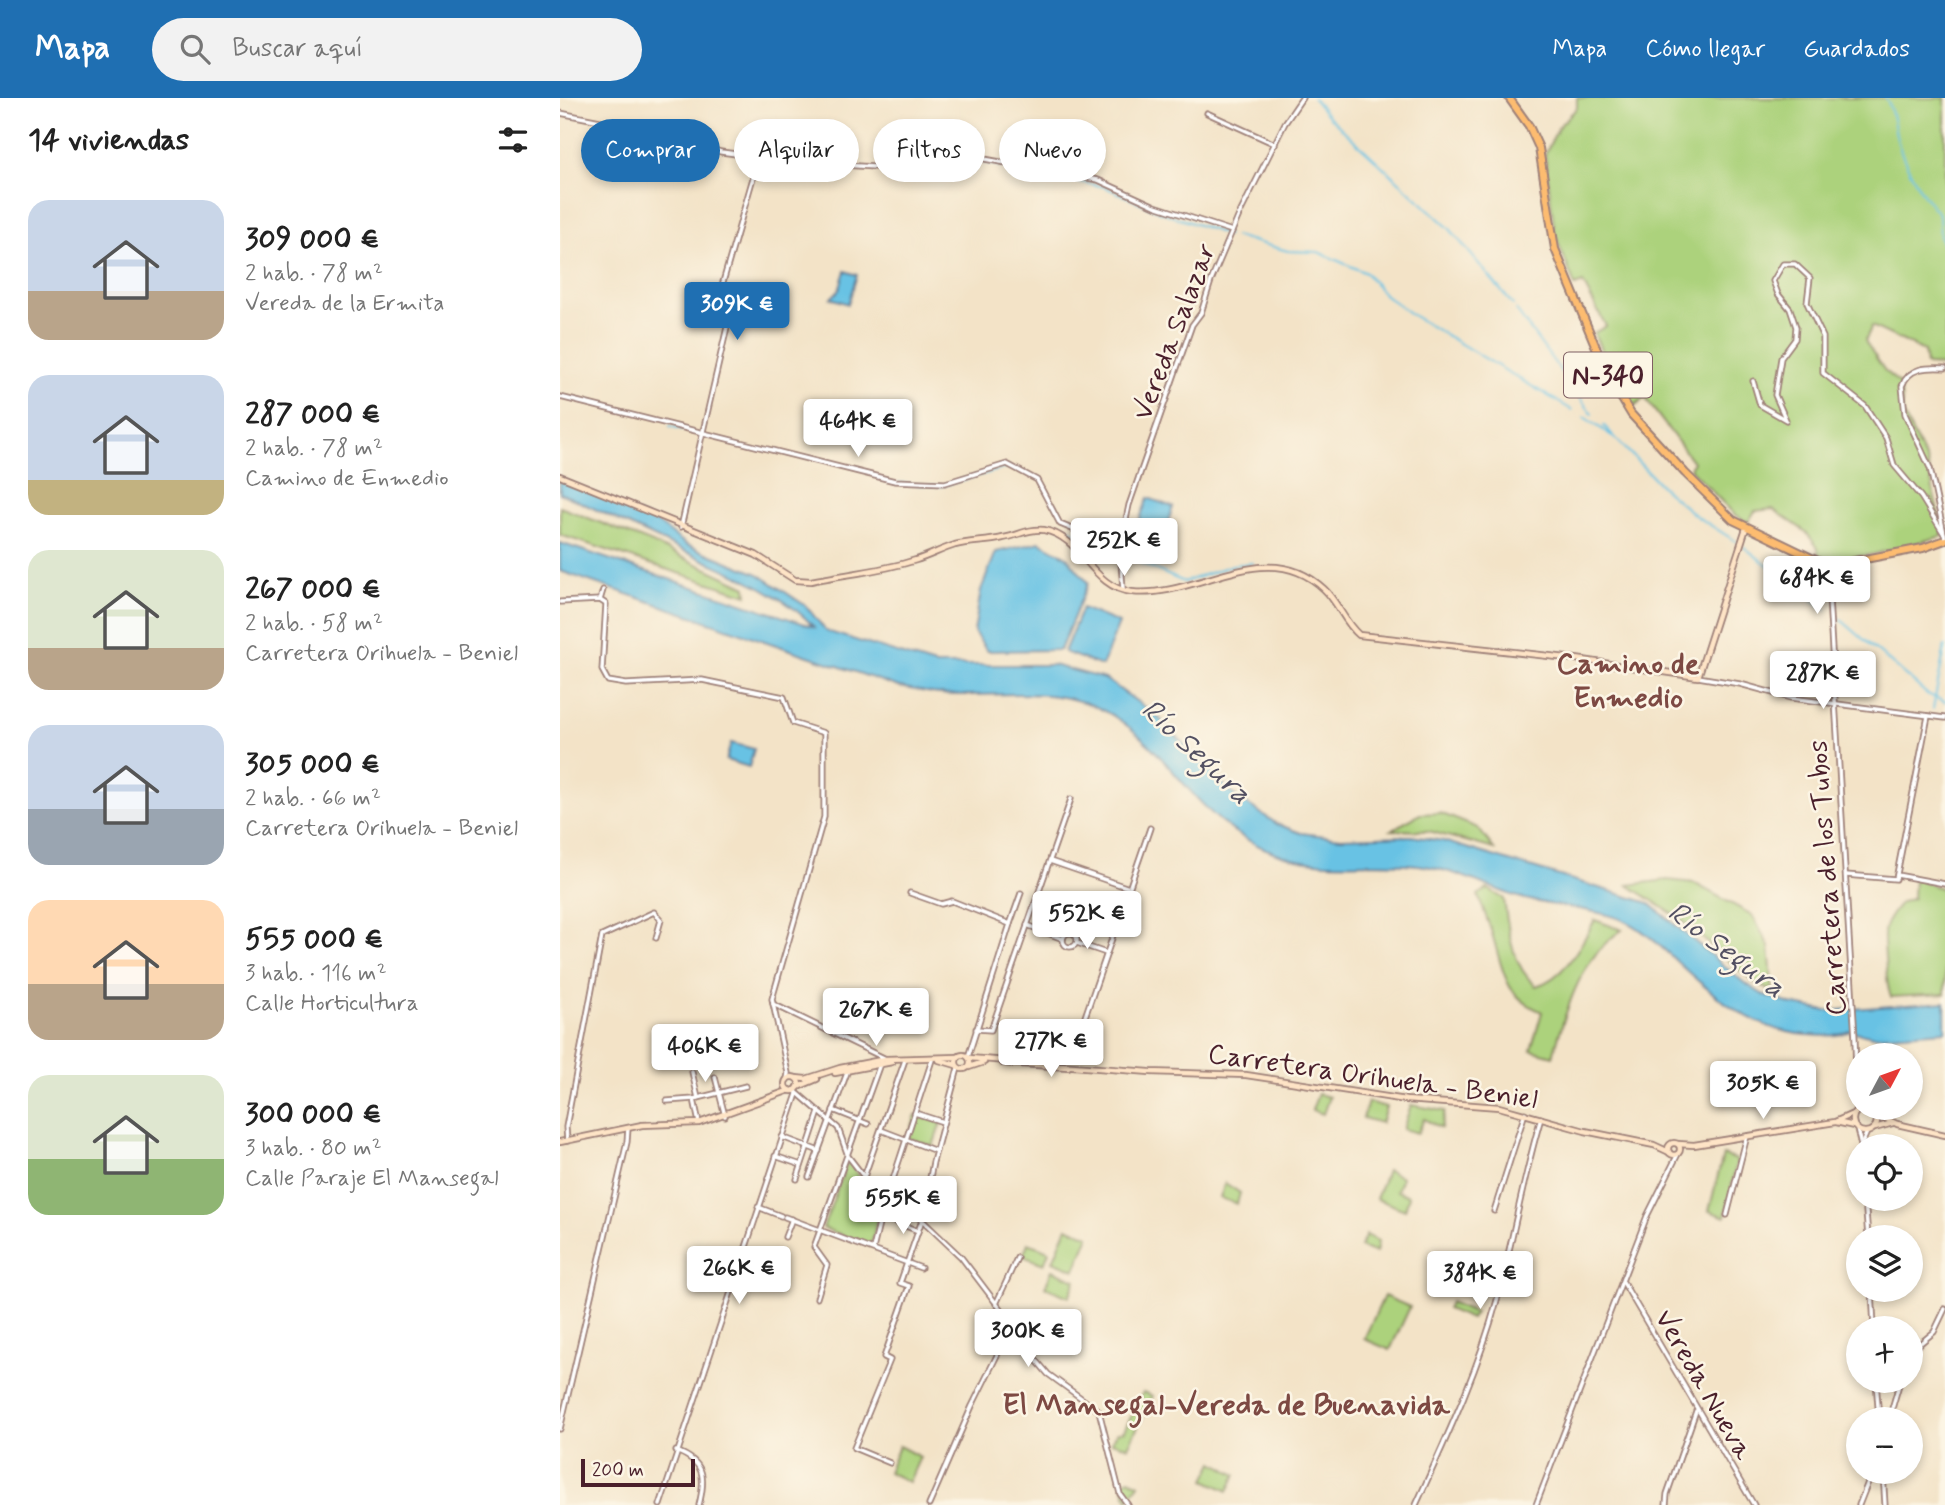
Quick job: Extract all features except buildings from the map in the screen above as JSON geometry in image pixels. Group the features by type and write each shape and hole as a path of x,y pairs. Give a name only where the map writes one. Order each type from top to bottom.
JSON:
{"highway":[{"name":"N-340","path":"1509,98 1529,126 1539,148 1555,249 1615,391 1631,414 1724,513 1746,528 1827,564 1923,548 1945,537"}],"main road":[{"path":"560,476 756,555 795,580 811,581 915,561 957,545 1004,538 1032,529 1046,530 1079,552 1107,585 1123,591 1167,590 1237,569 1292,567 1325,590 1348,625 1359,635 1576,659 1698,677 1746,528"},
{"path":"560,1142 628,1127 699,1123 725,1116 849,1069 905,1060 932,1060 957,1067 958,1057 886,1059 806,1079 795,1078 786,1082 774,1096"},
{"name":"Carretera Orihuela - Beniel","path":"958,1057 1125,1070"},
{"path":"967,1068 969,1058"},
{"name":"Carretera Orihuela - Beniel","path":"957,1067 967,1068 977,1063 996,1062 1246,1074 1406,1100 1499,1107 1585,1131 1654,1145 1678,1144"},
{"path":"795,1078 795,1090"},
{"path":"786,1082 795,1090"},
{"path":"1679,1153 1678,1144 1694,1144 1835,1122 1846,1117"},
{"path":"1856,1120 1856,1128"},
{"path":"1874,1128 1877,1120"},
{"path":"1890,1120 1897,1124"},
{"path":"1835,1122 1867,1132 1879,1125 1897,1124 1945,1135"},
{"path":"1670,1144 1670,1153 1679,1153 1694,1144"},
{"name":"Carretera Orihuela - Beniel","path":"1654,1145 1670,1153"}],"street":[{"name":"Vereda Salazar","path":"1123,591 1120,549 1129,505 1184,347 1232,230 1301,98"},
{"path":"560,113 651,131 734,154"},
{"path":"1207,113 1275,144"},
{"path":"859,167 890,168 915,149 925,148 1098,180 1155,206 1232,230"},
{"path":"681,527 733,301 719,296 752,182"},
{"path":"1753,381 1760,405 1786,420 1775,395 1781,358 1795,339 1796,327 1790,309 1778,294 1773,281 1783,264 1795,264 1806,271 1810,278 1807,303 1823,337 1823,373 1865,406 1886,438 1899,473 1922,497 1945,537"},
{"path":"1945,369 1928,367 1912,371 1902,386 1905,414 1930,468 1945,537"},
{"path":"560,397 895,481 945,484 1007,464 1037,480 1060,524 1120,549"},
{"path":"1813,560 1822,568 1828,582"},
{"path":"1828,582 1835,569 1844,563"},
{"name":"Carretera de los Tubos","path":"1827,564 1856,1043"},
{"path":"600,600 603,590"},
{"path":"560,602 600,600 607,607 602,670 608,681 626,684 702,680 784,697 793,723 824,733 824,817 772,999 788,1073 786,1082"},
{"path":"1698,677 1740,684 1782,697 1945,718"},
{"path":"1846,875 1896,880 1928,716"},
{"path":"976,1029 991,1030 1071,799"},
{"path":"1041,1062 1043,1051 1076,1043 1150,828"},
{"path":"1049,861 1129,888"},
{"path":"1897,875 1945,884"},
{"path":"969,1058 1021,892"},
{"path":"910,893 941,904 952,901 1010,924"},
{"path":"567,1141 566,1127 602,936 654,912 661,920 656,938"},
{"path":"1027,925 1063,939 1067,947 1077,943 1106,953"},
{"path":"1063,939 1072,933 1077,943"},
{"path":"773,1004 886,1059"},
{"path":"873,1062 875,1053"},
{"path":"864,1177 905,1060"},
{"path":"873,1249 881,1216 932,1060"},
{"path":"817,1298 827,1265 814,1247 880,1064"},
{"path":"890,1463 854,1448 890,1360 884,1357 909,1286 900,1283 922,1220 936,1151 958,1077 957,1067"},
{"path":"958,1077 967,1068"},
{"path":"809,1177 849,1069"},
{"path":"692,1072 699,1123"},
{"path":"788,1073 795,1078"},
{"path":"715,1077 725,1116"},
{"path":"667,1101 696,1099 746,1086"},
{"path":"660,1505 795,1090 840,1130 848,1156 864,1177 887,1197 922,1220 961,1257 996,1304 1010,1329 1048,1374 1099,1411 1121,1494 1128,1505"},
{"path":"833,1110 868,1124"},
{"path":"797,1179 819,1112"},
{"path":"915,1113 944,1122"},
{"path":"1494,1210 1524,1113"},
{"path":"1416,1505 1441,1456 1493,1311 1525,1172 1541,1118"},
{"path":"560,1429 627,1142 628,1127"},
{"path":"1856,1128 1858,1134"},
{"path":"881,1130 936,1151"},
{"path":"781,1136 819,1151"},
{"path":"1727,1215 1746,1136"},
{"path":"1670,1153 1671,1164"},
{"path":"1536,1505 1647,1216 1671,1164 1679,1153"},
{"path":"775,1156 801,1165"},
{"path":"758,1207 921,1268"},
{"path":"881,1216 918,1231"},
{"path":"785,1237 792,1219"},
{"path":"996,1304 1017,1258"},
{"name":"Vereda Nueva","path":"1623,1282 1754,1505"},
{"path":"1923,1341 1934,1332 1945,1309"},
{"path":"929,1505 972,1406 1010,1329"},
{"path":"1666,1505 1667,1494 1697,1410"},
{"path":"676,1451 695,1459 701,1468 704,1476 699,1505"},
{"path":"1859,1505 1867,1484"},
{"path":"1884,1484 1885,1505"}],"green space":[{"path":"1577,98 1945,98 1945,366 1926,365 1924,351 1872,326 1865,341 1885,371 1900,384 1903,414 1927,462 1943,536 1862,556 1830,558 1818,555 1818,548 1806,532 1773,509 1755,511 1748,522 1735,515 1690,469 1693,462 1645,398 1631,408 1617,388 1594,333 1606,326 1583,283 1575,286 1555,234 1545,154 1559,126 1577,108"},
{"path":"560,507 650,542 746,587 747,595 560,535"},
{"path":"1440,813 1478,828 1494,849 1429,831 1391,830 1420,814"},
{"path":"1914,878 1945,890 1945,994 1891,997 1885,962 1885,927 1900,903 1913,898"},
{"path":"1667,880 1694,883 1752,915 1769,946 1773,992 1753,982 1679,918 1628,885"},
{"path":"1488,889 1504,899 1509,934 1516,957 1521,968 1536,986 1547,982 1564,968 1595,920 1622,930 1595,955 1585,970 1569,1003 1553,1056 1531,1050 1542,1012 1520,999 1507,982 1478,895"},
{"path":"1318,1094 1329,1097 1323,1114 1312,1110"},
{"path":"1368,1102 1386,1107 1381,1123 1363,1118"},
{"path":"1411,1105 1445,1111 1441,1128 1424,1119 1418,1133 1403,1129"},
{"path":"916,1115 941,1123 933,1146 908,1138"},
{"path":"1723,1155 1737,1160 1725,1217 1709,1211"},
{"path":"848,1160 864,1183 882,1197 871,1246 823,1228"},
{"path":"1387,1170 1402,1177 1397,1191 1409,1196 1405,1210 1376,1199"},
{"path":"1225,1183 1240,1193 1237,1204 1220,1198"},
{"path":"1067,1227 1089,1236 1075,1270 1053,1261"},
{"path":"1366,1235 1378,1241 1376,1253 1360,1247"},
{"path":"1028,1243 1049,1251 1044,1264 1023,1256"},
{"path":"1052,1270 1076,1280 1069,1297 1045,1287"},
{"path":"1384,1296 1410,1307 1390,1350 1364,1339"},
{"path":"1450,1302 1475,1312 1471,1319 1447,1309"},
{"path":"1143,1392 1153,1396 1128,1447 1111,1442 1117,1433 1124,1431"},
{"path":"899,1446 920,1457 909,1482 888,1472"},
{"path":"1214,1462 1236,1475 1228,1491 1205,1480"},
{"path":"1129,1479 1139,1484 1128,1500 1122,1482"}],"water":[{"path":"845,271 857,275 848,304 831,298 839,290"},
{"path":"560,480 655,521 687,545 758,574 806,606 826,631 935,665 1053,665 1105,679 1156,715 1234,795 1277,824 1301,833 1341,838 1411,836 1443,841 1649,903 1742,981 1762,994 1790,1004 1826,1011 1945,1002 1945,1031 1874,1036 1850,1031 1819,1036 1769,1027 1734,1009 1647,935 1618,918 1522,898 1430,867 1312,862 1276,853 1249,841 1206,808 1154,750 1134,732 1112,715 1092,705 1049,695 940,694 899,687 560,571 560,543 814,627 788,604 757,585 560,493"},
{"path":"1148,498 1173,507 1164,533 1137,526"},
{"path":"1040,542 1067,557 1088,583 1060,650 987,651 974,632 981,590 996,552"},
{"path":"1082,608 1119,623 1102,666 1064,652"},
{"path":"731,743 754,749 749,767 726,760"}],"waterway":[{"path":"1313,98 1327,115 1450,229 1513,305"},
{"path":"1886,98 1906,164 1921,191 1939,214 1940,237 1945,248"},
{"path":"985,163 1105,187 1161,212 1227,235"},
{"path":"1234,236 1288,251 1318,252 1366,273 1385,295 1412,315 1572,410"},
{"path":"1516,310 1592,414"},
{"path":"1584,417 1612,436"},
{"path":"670,426 685,430"},
{"path":"1604,426 1664,489 1696,516 1737,542"},
{"path":"898,483 940,486 1009,467"},
{"path":"1061,526 1116,552"},
{"path":"1744,547 1826,610"},
{"path":"1122,555 1184,582 1233,565 1253,563"},
{"path":"1840,619 1927,694 1945,702"},
{"path":"1933,709 1945,646"}],"district":[{"name":"Camino de Enmedio","path":"1628,680"},
{"name":"El Mansegal-Vereda de Buenavida","path":"1226,1404"}],"water label":[{"name":"Río Segura","path":"1197,751"},
{"name":"Río Segura","path":"1727,949"}]}
